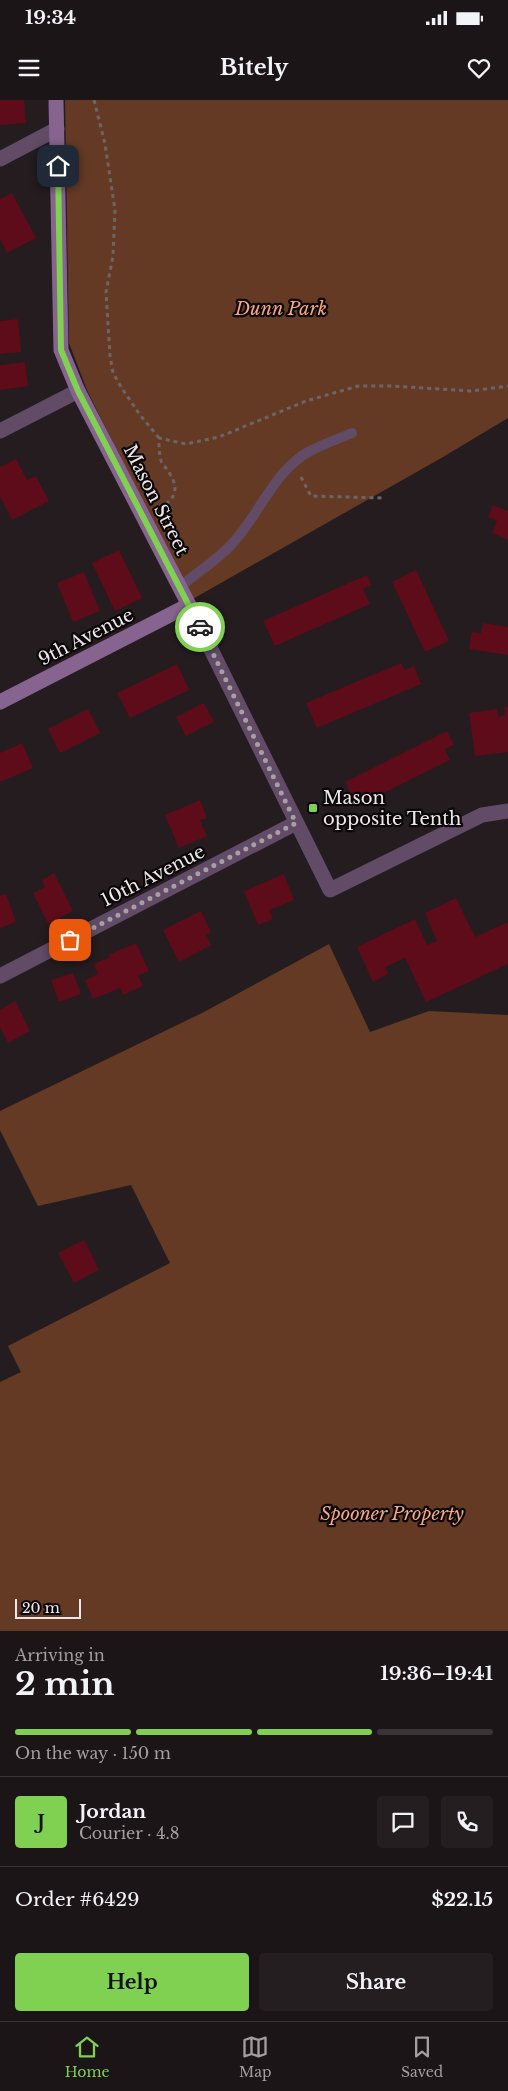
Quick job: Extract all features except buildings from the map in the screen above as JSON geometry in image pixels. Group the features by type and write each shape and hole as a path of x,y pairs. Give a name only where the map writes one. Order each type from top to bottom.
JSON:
{"street":[{"name":"Mason Street","path":"56,100 61,350 78,391 180,587 330,890 482,814 508,811"},
{"path":"0,159 57,129"},
{"path":"0,431 78,391"},
{"name":"9th Avenue","path":"0,702 189,605"},
{"name":"10th Avenue","path":"0,976 296,823"}],"lane":[{"path":"180,587 231,546 274,485 293,464 309,451 352,433"}],"path":[{"path":"94,100 105,144 115,210 113,256 106,292 110,356 113,373 140,415 159,438 186,444 219,437 306,401 358,386 390,386 472,392 508,386"},
{"path":"158,509 168,504 175,495 175,485 162,464 158,450 159,438"},
{"path":"293,464 311,496 382,498"}],"green space":[{"name":"Dunn Park","path":"65,100 508,100 508,418 191,600 87,390 69,343"},
{"name":"Spooner Property","path":"329,944 370,1032 429,1011 508,1015 508,1631 0,1631 0,1382 21,1372 8,1346 170,1263 131,1185 38,1206 0,1130 0,1111 204,1012"}],"way so far":[{"path":"70,940 296,823 200,627"}],"place":[{"name":"Mason opposite Tenth","path":"313,808"}],"route":[{"path":"58,166 61,350 78,391 200,627"}]}
